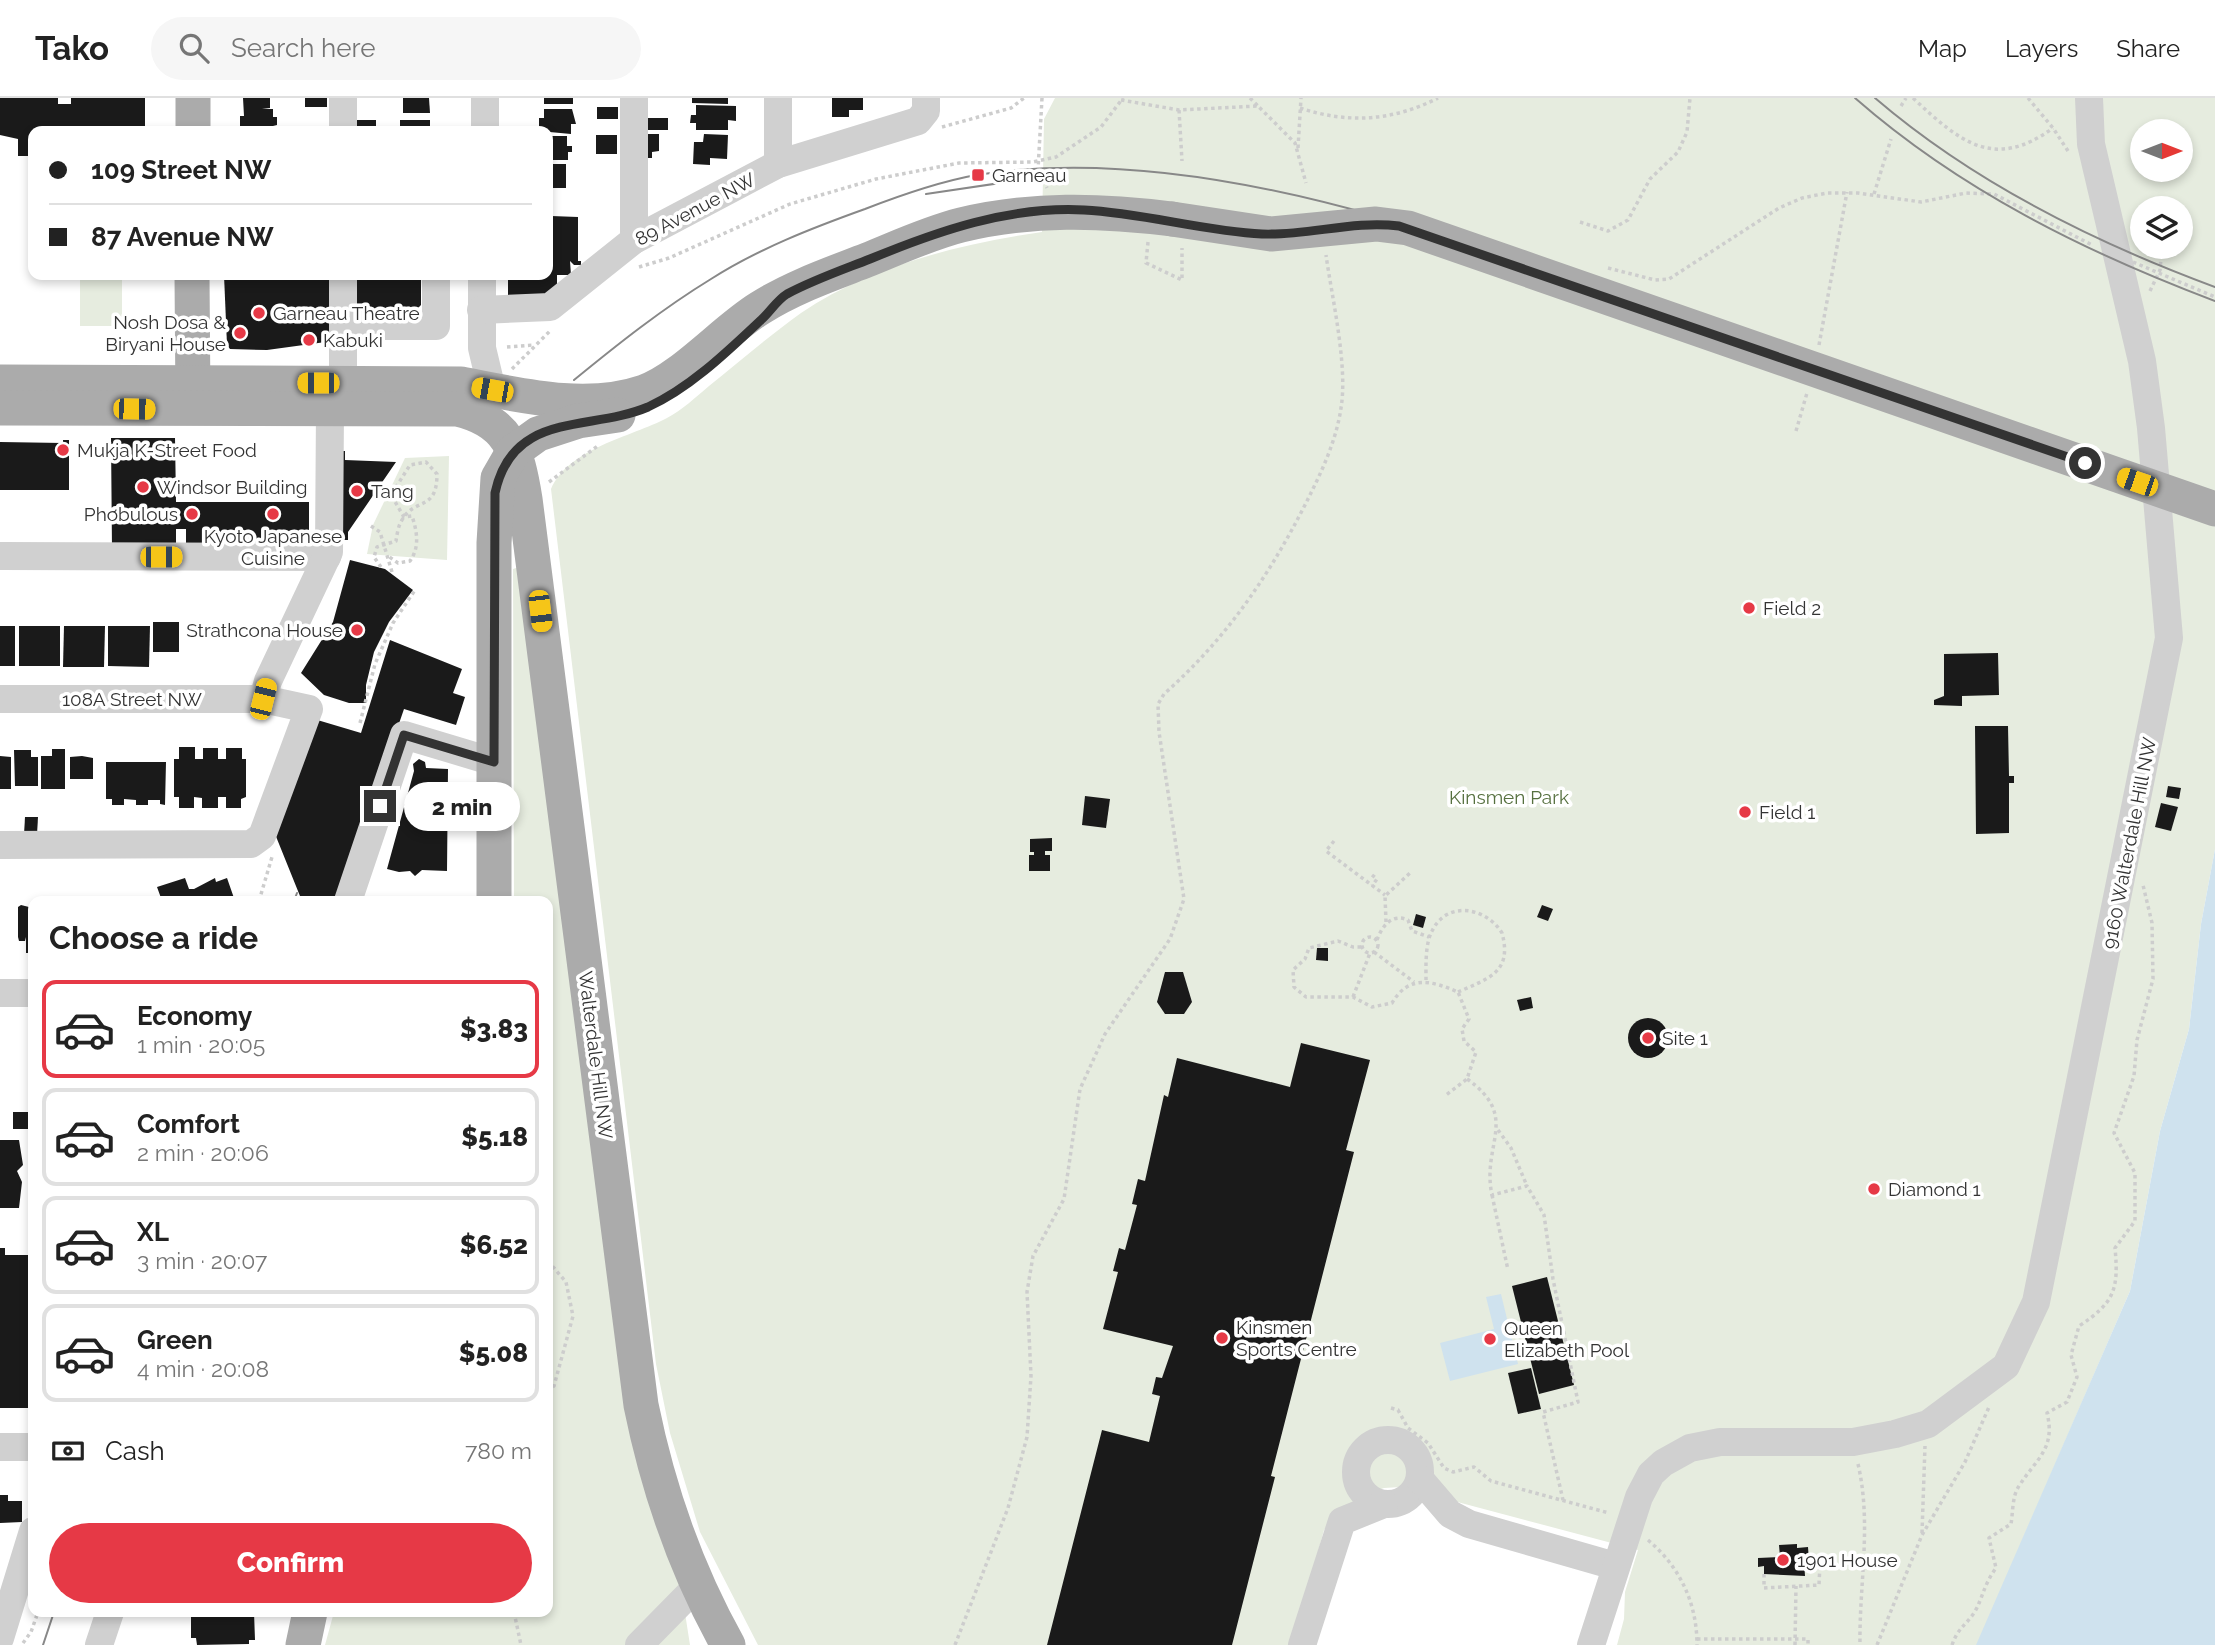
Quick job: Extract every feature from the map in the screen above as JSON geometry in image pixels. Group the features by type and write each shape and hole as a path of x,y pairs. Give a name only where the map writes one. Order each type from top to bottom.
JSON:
{"main road":[{"path":"193,98 193,126"},
{"path":"0,408 193,396 337,396 461,384 514,396 556,399 599,399 646,391 661,383 760,308 929,235 998,217 1083,210 1168,231 1271,234 1376,224 1408,228 2215,509"},
{"path":"192,280 193,396"},
{"path":"494,896 495,493 498,478 513,452 538,434 578,421 647,407 671,394 750,331 783,296"},
{"path":"0,382 193,396"},
{"name":"Walterdale Hill NW","path":"337,396 457,409 477,414 500,428 513,452 522,478 641,1405 664,1498 698,1585 728,1645"}],"street":[{"path":"343,98 343,126"},
{"path":"485,98 485,126"},
{"path":"634,98 634,240"},
{"name":"89 Avenue NW","path":"481,310 551,307 634,240 778,164 778,98"},
{"path":"778,164 918,121 926,111 926,98"},
{"name":"9160 Walterdale Hill NW","path":"2006,1366 2030,1317 2041,1283 2169,638 2151,429 2142,361 2128,311 2125,261 2091,144 2089,98"},
{"path":"263,699 268,681 329,552 343,327 343,280"},
{"path":"343,327 436,326 436,280"},
{"path":"482,280 482,348 492,390"},
{"path":"0,556 327,557"},
{"name":"108A Street NW","path":"0,699 263,699 309,709 258,836"},
{"path":"350,896 404,735 494,762"},
{"path":"0,845 258,836"},
{"path":"0,993 28,993"},
{"path":"1591,1645 1631,1520 1651,1474 1690,1448 1720,1443 1853,1442 1928,1424 2006,1366"},
{"path":"1302,1645 1342,1521 1345,1521 1384,1504 1399,1503 1409,1498 1420,1479 1421,1469 1412,1450 1394,1440 1374,1443 1365,1449 1356,1467 1346,1503 1345,1521"},
{"path":"0,1447 28,1447"},
{"path":"1356,1467 1360,1489 1368,1497 1384,1504"},
{"path":"1420,1479 1450,1514 1469,1524 1615,1566"},
{"path":"0,1638 28,1547"},
{"path":"639,1645 698,1585"},
{"path":"99,1645 108,1617"}],"path":[{"path":"1042,98 1038,160 1040,177 1052,191"},
{"path":"1250,98 1294,144 1306,184"},
{"path":"1298,161 1301,98"},
{"path":"1300,108 1335,117 1371,119 1408,111 1438,98"},
{"path":"1580,222 1608,231 1628,220 1650,179 1683,143 1690,98"},
{"path":"1901,106 1906,98"},
{"path":"1913,98 1947,128 1988,148 2010,150 2031,144 2053,128"},
{"path":"2028,98 2053,128 2069,155"},
{"path":"632,268 669,258 790,204 876,179 960,163 1038,160 1064,153 1101,127 1122,99 1179,110 1258,106"},
{"path":"1179,110 1182,161"},
{"path":"1873,195 1891,139"},
{"path":"1603,267 1655,280 1669,279 1779,208 1814,194 1847,192 1921,202 1966,193 1994,194 2125,261 2215,297"},
{"path":"1818,353 1847,192"},
{"path":"1168,231 1182,280 1146,263 1168,231"},
{"path":"955,1645 1008,1508 1027,1437 1031,1376 1027,1292 1033,1256 1063,1199 1080,1089 1105,1034 1170,939 1184,899 1159,732 1158,704 1164,694 1221,639 1263,580 1306,504 1334,439 1342,394 1326,255"},
{"path":"2153,284 2163,259"},
{"path":"507,346 535,345"},
{"path":"1796,431 1810,384"},
{"path":"541,489 578,458 606,441"},
{"path":"382,567 374,557 377,547 396,541 404,517 429,502 437,490 437,474 426,462 410,464 391,495 404,517"},
{"path":"388,556 398,563 410,561 415,554 417,531 412,516 404,517"},
{"path":"371,526 380,532 392,572"},
{"path":"360,723 382,642 415,590"},
{"path":"258,836 271,844 272,861 261,896"},
{"path":"1334,841 1326,851 1372,880 1385,895 1386,923 1353,997"},
{"path":"1385,895 1410,873"},
{"path":"1952,1645 1957,1630 1974,1613 1983,1585 1996,1568 1989,1538 2011,1524 2017,1489 2041,1457 2052,1432 2047,1413 2067,1402 2077,1377 2071,1355 2079,1326 2103,1310 2118,1280 2115,1248 2135,1221 2135,1173 2114,1133 2134,1076 2137,1040 2153,979 2152,923 2143,881"},
{"path":"1414,982 1372,952 1343,941 1313,945 1292,976 1294,987 1306,998 1317,999 1333,995 1353,997 1368,1006 1392,1003 1403,989 1414,982 1426,980 1458,992 1482,983 1500,967 1505,950 1502,933 1483,914 1465,910 1439,921 1429,937 1426,980"},
{"path":"1386,923 1404,918 1411,923 1412,930 1429,937"},
{"path":"1361,947 1365,937 1377,940"},
{"path":"1446,1095 1467,1079 1476,1052 1467,1046 1462,1034 1469,1019 1458,992"},
{"path":"1467,1079 1491,1100 1498,1130 1511,1148 1527,1186 1544,1215 1553,1279 1578,1402 1543,1412 1563,1500"},
{"path":"1498,1130 1491,1150 1488,1175 1508,1270"},
{"path":"1492,1195 1527,1186"},
{"path":"553,1267 566,1282 573,1316 553,1387"},
{"path":"1877,1645 1922,1535 1965,1462 2006,1366"},
{"path":"1391,1408 1398,1410 1408,1428 1432,1447 1444,1468 1452,1472 1474,1467 1491,1481 1644,1524 1640,1534 1669,1562 1689,1593 1697,1621 1697,1642 1808,1639 1808,1645"},
{"path":"1922,1535 1922,1478 1928,1424"},
{"path":"1853,1442 1863,1486 1864,1566 1860,1645"},
{"path":"1804,1564 1864,1566"},
{"path":"1764,1574 1764,1588 1819,1585 1820,1566"},
{"path":"1795,1645 1796,1586"},
{"path":"21,1645 31,1632 36,1617"},
{"path":"515,1617 521,1645"}],"green space":[{"name":"Kinsmen Park","path":"1055,98 2215,98 2215,849 2201,924 2189,1029 2160,1131 2130,1291 1977,1645 1617,1645 1624,1619 1625,1592 1638,1550 1401,1487 1384,1488 1362,1496 1324,1530 1292,1645 758,1645 700,1532 670,1433 656,1364 551,489 572,463 602,445 673,415 801,313 856,282 917,259 979,243 1042,232 1044,119"},
{"path":"80,280 122,280 122,326 80,326"},
{"path":"449,456 447,560 367,554 373,525 405,458"},
{"path":"522,566 690,1645 325,1645 333,1617 553,1617 553,896 514,896 513,569"}],"water":[{"path":"2215,849 2215,1645 1976,1645 2130,1291 2160,1131 2189,1029 2201,924"},
{"path":"1501,1294 1518,1364 1450,1381 1440,1343 1494,1329 1486,1297"}],"building":[{"path":"0,98 58,98 58,104 71,104 71,98 145,98 145,126 28,126 28,156 18,156 18,139 0,135"},
{"path":"243,98 270,98 270,108 262,109 273,109 277,125 240,126 240,116 244,116"},
{"path":"305,98 327,98 327,107 305,107"},
{"path":"403,98 429,98 430,113 403,113"},
{"path":"544,98 573,98 573,104 544,104"},
{"path":"692,98 728,98 728,104 692,103"},
{"path":"832,98 863,98 863,110 849,110 849,117 832,117"},
{"path":"696,105 736,106 736,121 728,120 728,130 696,130 696,123 690,123 691,115 696,115"},
{"path":"597,107 618,107 618,119 597,119"},
{"path":"544,109 572,109 576,124 571,124 571,134 553,132 553,126 539,126 539,118 544,118"},
{"path":"647,118 668,118 668,130 647,130"},
{"path":"354,120 376,120 376,126 353,126"},
{"path":"400,120 430,120 430,126 400,126"},
{"path":"639,134 659,134 659,151 652,152 652,158 644,158"},
{"path":"704,134 728,135 727,159 710,158 710,165 693,164 694,142 703,142"},
{"path":"596,135 617,135 617,154 596,154"},
{"path":"553,136 567,136 567,146 572,146 572,152 568,152 568,160 553,160"},
{"path":"553,164 566,164 566,188 553,188"},
{"path":"553,216 578,217 578,261 581,261 581,265 574,265 570,261 571,275 557,275 557,285 540,301 508,298 508,280 553,280"},
{"path":"224,280 339,280 333,341 267,350 230,349 227,345"},
{"path":"349,280 421,280 421,305 415,311 378,310 378,315 348,315"},
{"path":"111,438 175,438 176,502 309,502 309,550 186,550 186,529 176,529 176,549 112,550"},
{"path":"63,440 69,440 69,490 0,490 0,442 63,443"},
{"name":"Tang","path":"337,451 345,451 345,460 396,462 348,532 348,540 339,540"},
{"name":"Strathcona House","path":"350,560 385,569 413,590 389,622 374,652 366,685 366,703 349,703 324,695 301,673 333,622"},
{"path":"153,622 179,622 179,652 153,652"},
{"path":"0,626 15,626 15,666 0,666"},
{"path":"19,626 60,626 60,666 19,666"},
{"path":"64,626 105,626 104,667 63,667"},
{"path":"108,626 150,626 149,667 108,666"},
{"path":"390,640 462,669 453,693 465,697 456,725 404,709 340,896 300,896 275,834 314,719 361,733"},
{"path":"1998,653 1999,695 1962,696 1962,706 1934,705 1934,700 1944,696 1944,654"},
{"path":"1975,726 2008,726 2009,776 2014,776 2014,783 2009,783 2009,833 1976,834"},
{"path":"179,747 195,747 195,759 203,759 203,748 218,748 218,759 226,759 226,748 242,748 242,759 246,759 246,797 241,799 241,808 226,808 226,797 218,797 218,808 202,808 202,798 194,797 194,808 179,808 179,797 174,797 174,759 179,759"},
{"path":"52,749 65,749 65,789 41,789 41,756 52,756"},
{"path":"14,750 31,750 31,757 38,757 38,786 15,786"},
{"path":"0,756 11,757 11,789 0,789"},
{"path":"70,757 93,758 93,779 70,779"},
{"path":"419,759 425,762 426,768 448,769 447,871 422,870 415,876 410,871 387,869 414,771 413,764"},
{"path":"106,762 166,762 165,805 160,804 160,800 148,800 148,805 136,805 136,800 124,799 124,805 112,805 112,799 106,799"},
{"path":"2168,786 2181,788 2179,799 2166,797"},
{"path":"1085,796 1110,799 1106,828 1082,825"},
{"path":"2161,803 2178,807 2171,831 2155,827"},
{"path":"25,817 38,817 37,835 24,835"},
{"path":"1052,838 1052,851 1045,851 1045,855 1050,855 1050,871 1029,871 1029,855 1034,855 1034,852 1030,852 1030,839"},
{"path":"185,878 189,889 194,889 215,878 216,882 227,878 233,896 160,896 157,887"},
{"path":"1542,905 1553,909 1548,921 1537,917"},
{"path":"18,907 28,907 28,953 26,937 25,941 19,941 18,937"},
{"path":"1416,914 1426,917 1423,928 1413,925"},
{"path":"1317,948 1328,948 1328,961 1316,960"},
{"path":"1165,972 1183,972 1192,1002 1184,1014 1165,1014 1157,1002"},
{"path":"1531,997 1533,1008 1520,1011 1517,1000"},
{"name":"Site 1","path":"1648,1018 1656,1019 1662,1024 1667,1030 1667,1046 1662,1052 1656,1057 1648,1058 1640,1057 1634,1052 1629,1046 1628,1038 1629,1030 1634,1024 1640,1019"},
{"name":"Kinsmen Sports Centre","path":"1301,1043 1370,1060 1346,1150 1354,1152 1271,1476 1275,1477 1232,1645 1047,1645 1102,1430 1149,1442 1160,1396 1152,1394 1156,1377 1162,1378 1173,1346 1103,1329 1118,1272 1113,1271 1119,1248 1125,1250 1137,1205 1132,1204 1138,1179 1145,1181 1164,1095 1168,1097 1177,1058 1290,1087"},
{"path":"13,1112 28,1112 28,1129 13,1129"},
{"path":"0,1140 19,1140 23,1165 17,1171 22,1182 19,1208 0,1208"},
{"path":"0,1248 5,1248 5,1255 28,1255 28,1408 0,1408"},
{"path":"1547,1277 1574,1385 1539,1394 1512,1286"},
{"path":"1531,1368 1541,1409 1518,1414 1508,1373"},
{"path":"0,1495 8,1495 8,1501 22,1501 22,1522 0,1523"},
{"name":"1901 House","path":"1797,1544 1797,1548 1808,1547 1809,1561 1804,1561 1805,1576 1764,1574 1764,1566 1758,1567 1758,1558 1780,1557 1779,1545"},
{"path":"191,1617 254,1617 255,1640 249,1640 249,1644 197,1645 196,1638 191,1638"}],"tram line":[{"path":"1855,98 1937,162 2026,216 2119,262 2215,301"},
{"path":"1875,98 1953,157 2036,208 2124,250 2215,287"},
{"path":"574,380 641,327 711,279 766,249 825,224 920,189 976,175 1026,169 1128,170 1231,182 1380,217 2215,510"},
{"path":"926,194 1034,178"},
{"path":"43,1645 52,1617"}],"place":[{"name":"Garneau","path":"978,175"},
{"name":"Garneau Theatre","path":"259,313"},
{"name":"Nosh Dosa & Biryani House","path":"240,333"},
{"name":"Kabuki","path":"309,340"},
{"name":"Mukja K-Street Food","path":"63,450"},
{"name":"Windsor Building","path":"143,487"},
{"name":"Tang","path":"357,491"},
{"name":"Phơbulous","path":"192,514"},
{"name":"Kyoto Japanese Cuisine","path":"273,514"},
{"name":"Field 2","path":"1749,608"},
{"name":"Strathcona House","path":"357,630"},
{"name":"Field 1","path":"1745,812"},
{"name":"Site 1","path":"1648,1038"},
{"name":"Diamond 1","path":"1874,1189"},
{"name":"Kinsmen Sports Centre","path":"1222,1338"},
{"name":"Queen Elizabeth Pool","path":"1490,1339"},
{"name":"1901 House","path":"1783,1560"}],"route":[{"path":"380,806 404,735 494,762 495,493 498,478 513,452 538,434 578,421 615,416 647,407 671,394 750,331 783,296 814,280 929,235 959,225 998,217 1041,211 1083,210 1171,219 1271,234 1376,224 1408,228 2085,463"}]}
